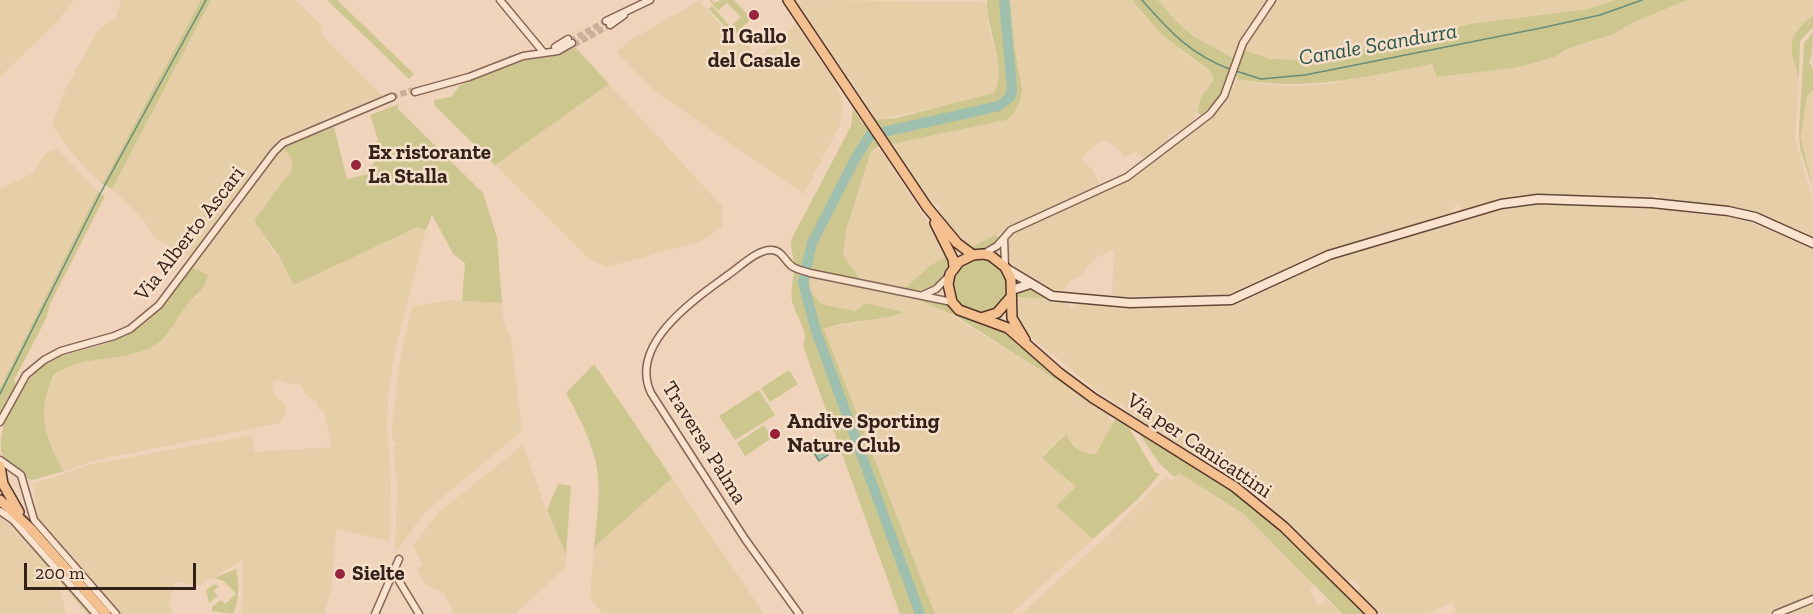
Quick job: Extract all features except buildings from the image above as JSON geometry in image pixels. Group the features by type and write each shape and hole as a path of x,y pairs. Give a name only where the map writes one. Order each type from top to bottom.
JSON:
{"main road":[{"path":"788,0 927,207 957,243 978,254 999,260 1006,268 1011,294 1012,318 1025,340"},
{"path":"927,207 953,259 949,293 952,302 959,310 978,318 997,322 1025,340"},
{"path":"952,271 978,254"},
{"path":"978,318 997,313 1011,294"},
{"name":"Via per Canicattini","path":"1025,340 1058,372 1094,398 1251,499 1372,614"},
{"path":"0,470 9,496 31,529"},
{"path":"0,500 31,529 106,614"}],"street":[{"path":"500,0 544,52"},
{"path":"607,22 650,0"},
{"path":"978,254 992,250 1011,230 1127,177 1210,114 1224,96 1243,43 1272,0"},
{"path":"414,91 438,81 459,79 523,56 556,49 571,42"},
{"name":"Via Alberto Ascari","path":"0,422 26,375 44,360 61,351 122,333 159,305 283,143 393,98"},
{"path":"1005,237 1006,268 1052,296 1130,303 1231,300 1329,255 1520,200 1641,202 1728,211 1755,217 1813,243"},
{"name":"Traversa Palma","path":"799,614 745,539 651,393 647,380 649,364 659,337 687,305 763,252 778,252 794,268 810,273 916,296"},
{"path":"916,296 936,289 952,271"},
{"path":"1011,294 1030,284"},
{"path":"916,296 952,302"},
{"path":"0,460 21,475 34,519 116,614"},
{"path":"0,470 14,468"},
{"path":"0,511 13,520 96,614"},
{"path":"375,614 399,559"},
{"path":"393,571 419,614"},
{"path":"1776,614 1813,599"}],"shaded area":[{"path":"0,0 74,0 56,23 0,77"},
{"path":"119,0 201,0 101,183 74,155 52,125 66,88 98,30 115,18 121,4"},
{"path":"201,0 211,0 112,189 101,183"},
{"path":"211,0 295,0 322,26 321,35 383,96 332,118 328,115 326,120 279,139 190,257 155,238 143,219 112,189"},
{"path":"327,0 337,0 414,74 409,79"},
{"path":"720,0 734,0 752,19 743,26 748,32 743,37 737,33 733,36 709,9 712,6 736,33 732,25 741,17 727,3 718,11 710,1 714,3"},
{"path":"796,0 987,2 988,25 1000,69 999,85 994,93 985,97 877,120"},
{"path":"987,0 1010,0 1015,51 1022,89 1020,101 1014,113 1006,120 892,144 889,140 871,151 847,227 843,255 861,280 811,270 809,289 821,304 855,311 866,303 903,312 824,329 935,614 900,614 803,346 805,335 792,301 794,265 791,240 851,126 853,109 863,124 875,117 877,120 896,118 994,93 999,72"},
{"path":"1010,0 1132,0 1146,18 1191,59 1210,71 1214,79 1201,98 1192,125 1167,135 1170,140 1145,159 1136,152 1124,156 1115,146 1101,140 1081,158 1093,171 1100,185 969,249 938,213 940,205 932,205 892,144 1006,120 1022,89 1015,51"},
{"path":"1132,0 1158,0 1193,36 1240,62 1244,50 1270,59 1301,60 1335,56 1470,24 1589,9 1615,0 1687,0 1630,24 1614,34 1567,49 1554,57 1514,68 1437,77 1432,64 1335,81 1286,84 1237,79 1237,76 1230,74 1221,96 1202,115 1197,113 1201,97 1214,79 1210,71 1161,34"},
{"path":"1158,0 1268,0 1235,59 1193,36"},
{"path":"1276,0 1615,0 1589,9 1470,24 1335,56 1301,60 1270,59 1244,50"},
{"path":"1687,0 1813,0 1813,16 1796,29 1791,43 1799,77 1795,139 1813,201 1813,239 1785,226 1661,200 1657,194 1653,195 1654,200 1522,197 1461,212 1460,205 1455,206 1450,214 1329,252 1234,295 1112,297 1114,250 1093,259 1083,274 1072,280 1060,294 1053,293 1019,272 1010,261 1008,244 1013,233 1133,177 1219,111 1228,101 1237,79 1266,85 1299,86 1328,84 1432,64 1438,77 1514,68 1614,34 1630,24"},
{"path":"699,1 737,43 742,40 759,58 796,25 835,81 843,102 840,125 804,194 653,90 617,52 629,41"},
{"path":"1813,16 1813,27 1800,41 1799,77 1793,58 1792,43 1798,29"},
{"path":"1813,32 1812,54 1809,62 1813,69 1813,90 1807,96 1801,137 1813,189 1800,149 1799,129 1804,43"},
{"path":"575,47 609,84 495,165 434,105 434,100 451,97 460,85 526,60 561,55"},
{"path":"609,84 722,206 722,227 702,241 607,267 588,258 495,165"},
{"path":"1813,90 1813,185 1801,137 1807,96"},
{"path":"399,104 397,108 483,193 497,237 502,303 462,301 465,263 454,255 432,215 426,230 417,227 294,285 278,255 254,221 286,177 291,174 292,160 283,147 334,127 347,179 372,173 371,166 374,164 370,146 378,140 370,115"},
{"path":"283,147 292,160 291,175 254,221 285,268 417,227 426,230 393,360 388,400 387,426 391,484 390,541 336,529 332,586 324,614 242,614 243,560 200,585 175,582 169,602 172,614 121,614 37,517 32,508 36,506 33,484 93,464 252,435 254,452 332,447 324,410 319,410 316,401 306,395 301,385 283,382 280,379 272,383 274,395 286,405 286,412 280,423 92,461 64,471 49,445 44,425 45,402 51,381 62,369 73,364 120,354 171,328 189,302 198,296 207,276 192,268"},
{"path":"879,148 948,253 948,256 931,265 904,289 861,280 843,255 847,227 871,151"},
{"path":"57,149 98,191 0,388 0,189 32,174 45,154"},
{"path":"98,191 105,196 50,304 46,319 14,380 16,385 0,416 0,388"},
{"path":"1530,203 1654,207 1702,215 1740,218 1813,249 1813,594 1768,614 1454,614 1456,609 1452,602 1428,614 1381,614 1357,592 1361,587 1353,578 1348,583 1262,498 1258,482 1254,479 1244,485 1127,411 1122,402 1118,404 1099,392 1027,334 1015,314 1016,297 1069,301 1070,308 1073,309 1078,302 1235,303 1331,259 1451,222 1453,226 1490,211"},
{"path":"995,235 999,238 986,250 969,249"},
{"path":"948,256 949,269 936,285 918,291 904,289 931,265"},
{"path":"974,258 986,258 1000,266 1008,280 1006,297 1000,306 986,314 974,314 957,302 952,292 952,280 964,263"},
{"path":"192,268 208,275 206,281 169,332 155,345 143,351 77,364 53,376 45,402 45,425 52,447 64,471 32,480 25,478 1,452 6,419 24,386 51,361 113,341 142,325 166,302"},
{"path":"810,276 914,298 937,306 1110,415 1108,421 1114,421 1096,454 1083,453 1069,439 1042,458 1077,488 1056,506 1093,539 1011,614 935,614 824,328 897,316 903,312 866,303 855,311 821,304 809,289"},
{"path":"1030,288 1048,299 1016,297 1017,291"},
{"path":"914,298 945,302 966,319 1000,326 1089,401 954,315"},
{"path":"454,300 502,303 504,323 511,338 522,431 424,513 395,554 397,488 393,447 397,443 392,440 392,426 400,359 412,306"},
{"path":"594,364 672,478 594,547 598,512 598,476 594,454 566,393"},
{"path":"789,370 798,384 770,402 761,388"},
{"path":"759,390 775,415 735,440 719,416"},
{"path":"1118,419 1129,428 1155,472 1160,474 1138,499 1093,539 1056,506 1076,487 1042,458 1066,434 1078,449 1096,454 1114,421"},
{"path":"764,425 772,438 745,456 737,443"},
{"path":"1137,430 1231,489 1259,510 1366,614 1343,614 1244,514 1179,473 1174,477 1158,462"},
{"path":"817,437 828,455 819,461 808,443"},
{"path":"523,445 546,509 566,555 565,568 515,614 453,614 444,593 425,584 417,569 423,565 413,545 439,512"},
{"path":"1179,473 1244,514 1314,584 1310,590 1318,607 1326,599 1343,614 1021,614 1110,533 1166,476 1171,480"},
{"path":"672,478 764,614 603,614 590,598 594,547"},
{"path":"558,484 571,486 566,555 547,510"},
{"path":"0,513 7,517 92,614 88,614"},
{"path":"0,515 58,580 66,614 0,614"},
{"path":"236,569 238,592 233,614 212,611 212,607 221,600 225,604 236,594 224,581 214,578"},
{"path":"214,584 219,586 213,591 218,596 209,603 206,590"},
{"path":"1813,601 1813,614 1783,614"}],"waterway":[{"path":"0,394 100,194 206,0"},
{"path":"920,614 816,331 803,282 812,243 870,135 999,106 1010,97 1012,89 1004,0"},
{"name":"Canale Scandurra","path":"1142,0 1193,50 1232,70"},
{"name":"Canale Scandurra","path":"1236,71 1261,79 1305,75 1600,15 1642,0"}],"tunnel":[{"path":"570,41 606,21"},
{"path":"574,45 610,25"},
{"path":"392,97 413,90"}],"place":[{"name":"Il Gallo del Casale","path":"754,15"},
{"name":"Ex ristorante La Stalla","path":"356,165"},
{"name":"Andive Sporting Nature Club","path":"775,434"},
{"name":"Sielte","path":"340,574"}]}
